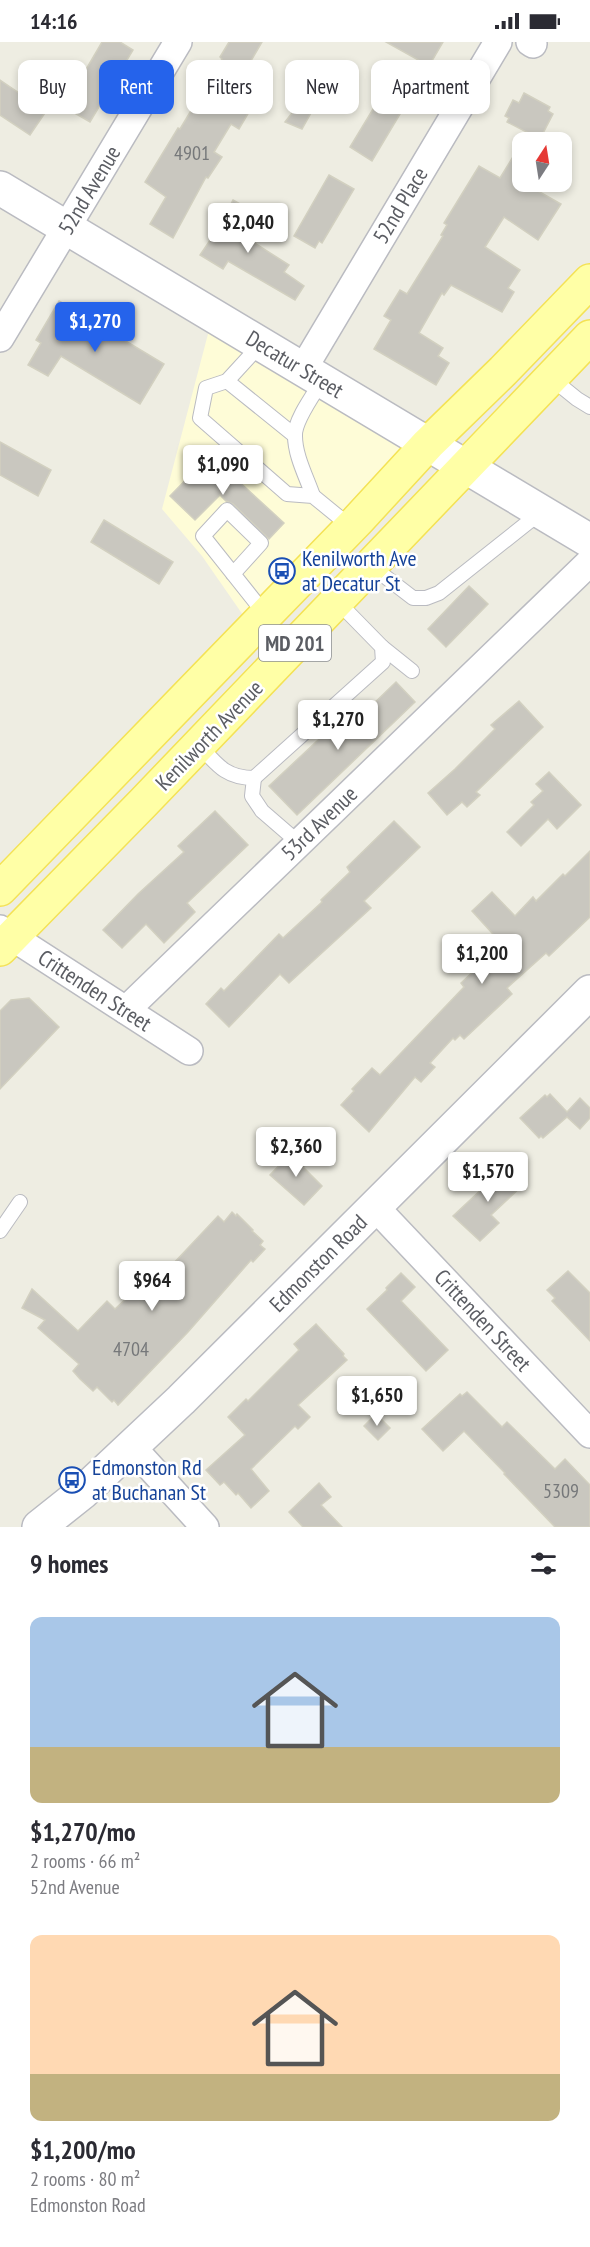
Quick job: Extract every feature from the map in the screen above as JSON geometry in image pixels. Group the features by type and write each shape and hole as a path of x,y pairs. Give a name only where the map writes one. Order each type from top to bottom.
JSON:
{"main road":[{"name":"Kenilworth Avenue","path":"0,890 351,527 428,444 590,281"},
{"name":"Kenilworth Avenue","path":"4,938 199,745 590,337"}],"street":[{"name":"52nd Avenue","path":"0,338 178,42"},
{"name":"52nd Place","path":"312,375 498,42"},
{"name":"Decatur Street","path":"0,188 587,540"},
{"name":"53rd Avenue","path":"126,1010 299,843 587,540"},
{"name":"Crittenden Street","path":"4,938 126,1010 189,1051"},
{"name":"Edmonston Road","path":"39,1527 83,1492 181,1400 590,992"},
{"name":"Crittenden Street","path":"375,1207 590,1434"},
{"path":"131,1446 205,1527"}],"lane":[{"path":"261,344 227,381 206,388 200,417 287,494 313,496"},
{"path":"312,375 302,417 294,435 298,454 313,496 351,527"},
{"path":"551,378 590,407"},
{"path":"227,381 294,435"},
{"path":"233,574 261,543 227,510 203,536 233,574 265,614"},
{"path":"370,565 413,598 426,598 439,593 541,512"},
{"path":"336,600 382,647 412,671"},
{"path":"299,843 262,811 252,796 254,778 383,662 382,647"},
{"path":"199,745 224,772 240,778 254,778"},
{"path":"0,1231 20,1202"}],"shaded area":[{"path":"213,315 428,444 252,628 202,556 162,509"}],"building":[{"path":"102,42 120,42 133,50 127,60 99,60 99,107 90,122 76,114 87,114 87,68"},
{"path":"229,42 262,42 251,60 221,60 220,57"},
{"path":"386,42 443,42 432,60 418,60"},
{"path":"0,80 18,92 18,114 44,114 30,135 0,115"},
{"path":"524,93 550,107 548,111 553,114 544,132 526,132 507,122 509,118 505,116 513,100 519,103"},
{"path":"371,112 400,114 372,161 350,147"},
{"path":"189,114 248,114 239,129 231,124 214,152 222,157 208,178 206,177 173,238 150,224 166,197 145,182 178,128 180,129"},
{"path":"291,114 310,114 302,129 285,122"},
{"path":"512,158 512,192 540,192 561,204 538,240 504,217 485,247 520,270 508,288 514,292 502,312 451,285 444,295 442,293 419,333 443,348 438,356 449,363 436,385 374,349 391,320 384,316 400,290 407,294 443,236 441,235 447,225 444,223 479,166 500,178"},
{"path":"329,175 354,189 322,243 319,241 315,248 294,236"},
{"path":"233,200 249,209 242,223 248,227 242,235 289,265 284,272 304,286 295,300 228,261 223,269 200,255 219,227"},
{"path":"59,301 164,364 140,404 61,356 48,376 28,365 41,343 36,340"},
{"path":"0,442 51,470 38,496 0,475"},
{"path":"210,455 284,523 269,539 233,504 220,495 195,520 170,496"},
{"path":"104,520 173,562 159,584 91,542"},
{"path":"469,586 488,604 446,647 428,629"},
{"path":"396,682 415,702 297,815 269,786 332,727 340,736"},
{"path":"519,701 543,727 476,792 480,795 467,807 462,802 447,815 428,793 495,729 491,725"},
{"path":"549,772 581,805 557,829 548,819 521,846 507,832 534,805 531,802 543,791 536,784"},
{"path":"215,811 248,845 187,903 195,912 164,943 146,924 122,948 103,930 184,852 178,846"},
{"path":"394,821 420,847 364,901 371,908 289,983 280,974 229,1027 206,1004 221,988 224,991 279,934 283,938 322,902 321,900 350,872 347,867"},
{"path":"590,851 590,917 549,956 546,953 507,988 512,994 464,1039 460,1035 455,1040 453,1038 430,1063 435,1067 421,1082 415,1077 369,1132 341,1105 354,1091 352,1089 372,1068 380,1075 464,987 461,983 502,944 472,911 492,892 515,916 533,897 536,901"},
{"path":"29,998 59,1027 0,1089 0,1011 11,1000"},
{"path":"550,1094 567,1112 580,1098 590,1108 590,1118 580,1129 567,1117 543,1138 541,1136 539,1138 520,1118 545,1095 547,1097"},
{"path":"294,1150 308,1162 303,1167 322,1186 304,1205 270,1175"},
{"path":"502,1165 522,1186 491,1215 499,1223 480,1241 453,1216 484,1187 480,1181 492,1170 494,1172"},
{"path":"232,1212 236,1216 237,1214 263,1241 260,1245 265,1249 253,1262 251,1260 188,1332 118,1405 97,1387 93,1391 80,1379 73,1371 79,1364 38,1328 45,1320 22,1308 32,1289 78,1331 107,1301 115,1309 133,1292 140,1299 218,1216 224,1222"},
{"path":"568,1271 590,1293 590,1341 552,1301 555,1298 547,1290"},
{"path":"401,1273 415,1287 401,1301 448,1350 426,1371 367,1309"},
{"path":"316,1324 347,1360 298,1405 310,1417 298,1429 295,1426 251,1469 269,1491 251,1508 238,1493 236,1495 224,1482 220,1485 206,1470 245,1435 228,1417 246,1399 248,1401 299,1350 294,1344"},
{"path":"467,1392 502,1427 507,1422 555,1469 565,1459 590,1485 590,1527 555,1527 464,1431 443,1451 422,1429 460,1394 462,1396"},
{"path":"376,1414 390,1428 378,1440 364,1426"},
{"path":"319,1483 331,1497 321,1505 342,1527 303,1527 289,1512"}],"place":[{"name":"Kenilworth Ave at Decatur St","path":"282,571"},
{"name":"Edmonston Rd at Buchanan St","path":"72,1480"}]}
